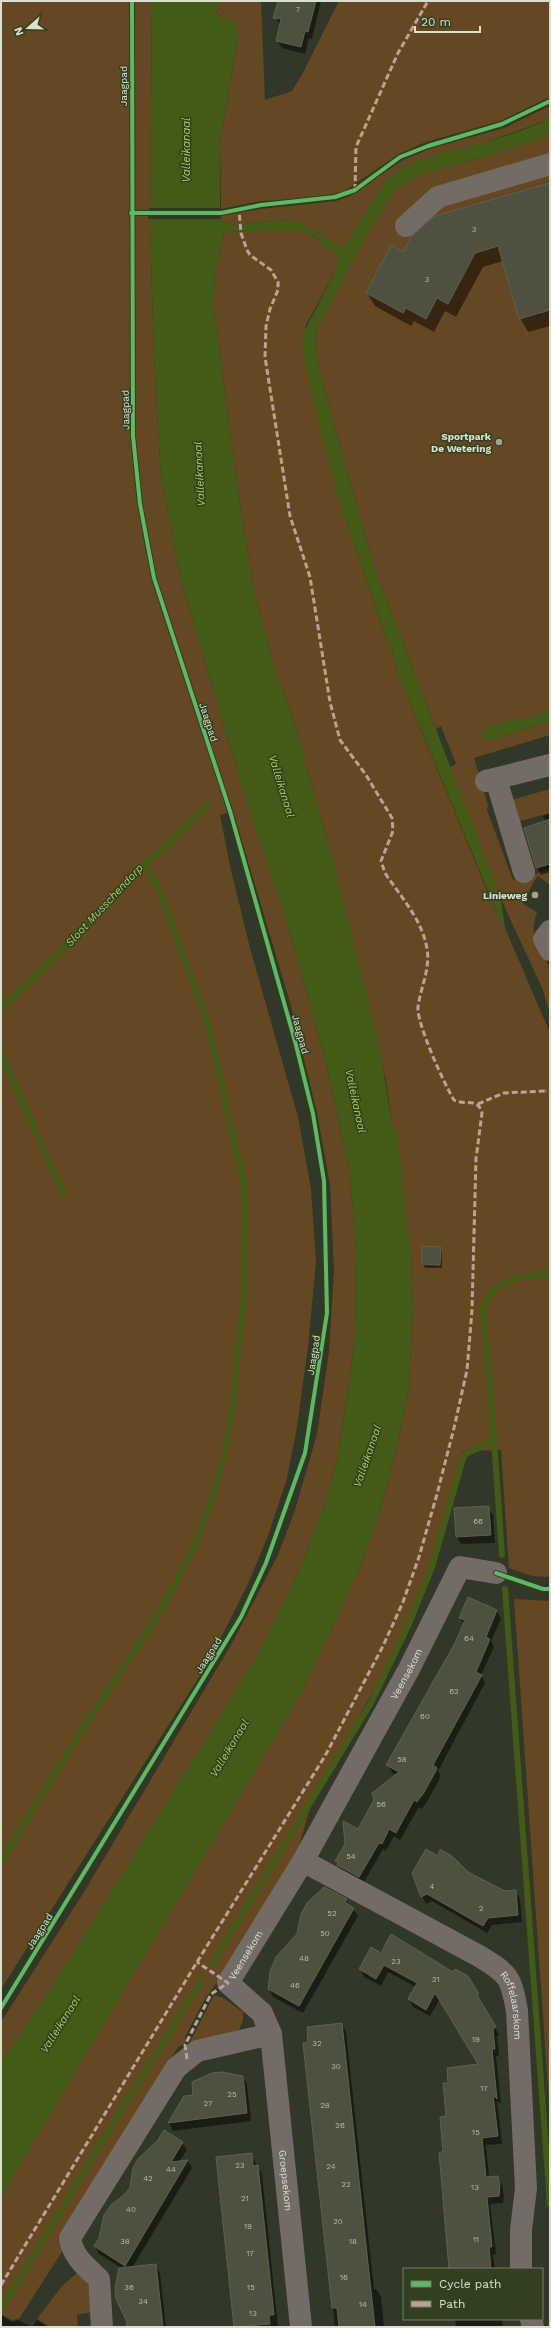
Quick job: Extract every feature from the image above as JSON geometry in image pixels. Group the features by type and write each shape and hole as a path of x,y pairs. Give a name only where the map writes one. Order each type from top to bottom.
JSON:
{"street":[{"path":"406,226 438,197 550,164"},
{"path":"524,872 504,806 491,780 550,764"},
{"path":"550,931 544,939 550,950"},
{"name":"Veensekom","path":"271,2034 262,2013 228,1983 303,1861 410,1670 460,1567 496,1573"},
{"name":"Roffelaarskom","path":"303,1861 479,1956 503,1971 512,1985 517,2011 526,2188 521,2230 521,2268"},
{"path":"102,2327 98,2279 76,2257 70,2238 176,2068 197,2051 271,2034"},
{"name":"Groepsekom","path":"271,2034 301,2327"}],"path":[{"path":"545,1091 550,1092"}],"shaded area":[{"path":"1,1 152,1 150,222 154,356 161,478 182,584 244,793 287,922 325,1058 350,1174 356,1251 355,1335 338,1455 326,1501 303,1562 267,1637 245,1676 66,1965 1,2063 1,2022 84,1892 231,1645 278,1555 295,1510 317,1434 329,1352 334,1271 330,1185 317,1113 291,1006 233,811 220,815 230,866 250,948 298,1117 311,1189 316,1262 308,1347 297,1427 287,1478 269,1533 248,1584 208,1663 1,1989"},
{"path":"218,1 261,1 265,100 292,91 304,71 339,1 550,1 550,97 500,121 426,142 399,154 343,192 316,198 260,201 221,209 220,141 238,36 216,11"},
{"path":"550,106 550,119 481,144 435,156 386,180 346,245 342,247 300,222 280,220 236,225 220,221 220,216 261,209 336,201 350,196 403,160 432,148 504,128"},
{"path":"550,135 550,711 528,718 486,740 498,738 550,721 550,735 474,758 488,805 487,810 513,880 550,870 550,885 538,876 523,904 537,912 534,923 534,932 535,939 545,957 550,973 550,1014 543,990 501,899 450,767 456,764 441,726 436,729 374,567 320,373 315,342 318,327 372,226 395,190 406,182 426,173 508,150"},
{"path":"300,230 315,237 337,254 337,268 306,325 302,345 337,494 385,635 392,648 397,671 490,898 506,933 505,928 550,1033 550,1577 532,1576 509,1568 501,1450 463,1451 437,1543 420,1596 392,1657 311,1805 299,1846 224,1973 205,1999 185,2037 186,2043 179,2046 149,2091 65,2247 19,2319 12,2320 1,2314 1,2197 303,1690 361,1566 378,1519 397,1446 409,1387 413,1309 411,1254 386,1081 331,853 290,708 275,671 254,589 241,511 213,302 215,275 224,232"},
{"path":"550,789 550,813 517,822 511,800"},
{"path":"514,1599 550,1601 550,2116"},
{"path":"214,1995 223,1998 243,2012 243,2020 239,2030 218,2039 190,2042"},
{"path":"77,2273 87,2279 92,2312 77,2315 78,2327 50,2327 37,2319 62,2286"}],"water":[{"name":"Valleikanaal","path":"152,1 218,1 216,12 222,18 235,20 238,36 220,141 220,221 236,225 280,220 300,222 342,247 346,245 386,180 396,172 431,156 480,144 550,119 550,135 508,150 426,173 406,182 395,190 372,226 318,327 315,342 320,373 374,567 501,899 506,935 397,671 392,648 385,635 337,494 310,387 302,345 303,334 337,268 337,254 315,237 300,230 224,232 215,275 213,302 241,511 254,589 275,671 290,708 331,853 379,1044 391,1117 398,1138 411,1254 413,1309 409,1387 397,1446 378,1519 361,1566 303,1690 1,2197 1,2063 66,1965 245,1676 267,1637 303,1562 326,1501 338,1455 355,1335 356,1251 350,1174 325,1058 287,922 244,793 182,584 161,478 154,356 150,222"},
{"path":"550,711 550,721 498,738 486,740 480,735 493,724 528,718"}],"pier":[{"path":"149,208 221,208 221,219 148,219"}],"building":[{"path":"278,1 316,1 308,32 305,31 301,47 276,41 281,19 273,18"},
{"path":"550,183 550,310 519,319 498,246 475,253 448,304 437,298 426,319 406,308 403,313 366,293 391,245 403,252 411,237 435,216"},
{"path":"550,819 550,864 536,868 524,828"},
{"path":"422,1246 441,1247 440,1265 422,1264"},
{"path":"489,1506 491,1535 456,1537 454,1508"},
{"path":"468,1597 497,1610 486,1637 490,1639 476,1672 482,1675 433,1765 437,1768 424,1792 417,1802 414,1800 396,1833 389,1829 382,1844 379,1843 359,1877 337,1865 338,1862 335,1861 345,1844 343,1821 358,1829 374,1800 372,1793 399,1772 386,1765 455,1643 465,1620 459,1618"},
{"path":"426,1849 438,1856 440,1849 452,1856 468,1872 505,1891 516,1890 518,1915 488,1918 483,1926 427,1894 421,1897 412,1873"},
{"path":"324,1887 347,1899 345,1902 354,1908 299,2006 268,1989 270,1972 276,1957 297,1934 301,1914 307,1903"},
{"path":"391,1934 453,1972 455,1969 468,1976 479,1994 477,1995 496,2027 493,2029 495,2049 492,2049 497,2099 493,2095 498,2136 482,2138 486,2177 498,2176 500,2184 499,2196 487,2197 492,2247 489,2247 491,2268 449,2268 439,2152 443,2152 440,2117 446,2116 443,2083 448,2083 447,2068 478,2064 435,1993 426,2010 408,1999 417,1983 384,1965 376,1979 359,1969 371,1947 381,1953"},
{"path":"342,2023 375,2327 339,2327 337,2308 332,2308 303,2043 308,2043 307,2027"},
{"path":"222,2072 243,2076 247,2113 168,2123 184,2096 193,2095 192,2082 212,2073"},
{"path":"164,2130 183,2142 171,2162 188,2160 125,2266 94,2246 99,2238 104,2215 111,2205 126,2193 130,2187 133,2168 138,2159 158,2140"},
{"path":"252,2153 253,2166 258,2165 274,2315 269,2315 270,2324 234,2327 216,2157"},
{"path":"156,2264 163,2327 127,2327 126,2320 116,2299 115,2289 119,2268"}],"waterway":[{"name":"Sloot Musschendorp","path":"1,1008 48,964 145,862 160,852 208,804"},
{"path":"1,1862 83,1728 159,1614 193,1549 212,1499 224,1456 233,1403 245,1288 244,1183 208,1025 162,897 145,862"},
{"path":"1,1054 64,1195"},
{"path":"212,1964 371,1703 409,1624 432,1567 464,1455 494,1440 483,1306 495,1287 517,1278 550,1274"},
{"path":"494,1440 502,1555"},
{"path":"505,1589 550,2204"},
{"path":"1,2308 202,1980"}],"marked path":[{"path":"355,190 356,147 398,53 428,1"},
{"path":"1,2285 197,1962 325,1756 383,1646 403,1602 419,1557 454,1428 467,1370 472,1310 476,1159 482,1113 480,1108 474,1103 458,1102 454,1100 444,1082 426,1039 418,1007 427,968 428,952 426,944 419,925 409,907 385,873 381,861 393,831 392,818 366,775 340,740 330,702 310,577 290,516 265,357 266,326 270,309 278,290 278,282 271,270 250,255 247,250 241,233 239,210"},
{"path":"478,1104 504,1093 545,1091"},
{"path":"187,2059 185,2045 211,1994 228,1983 197,1962"}],"cycle path":[{"name":"Jaagpad","path":"1,2008 241,1617 266,1563 305,1453 327,1313 324,1181 313,1114 296,1045 230,811 154,578 140,504 133,436 132,1"},
{"path":"131,213 221,213 261,205 335,197 355,190 400,157 428,146 502,124 550,101"},
{"path":"496,1573 543,1589 550,1589"}],"place":[{"name":"Sportpark De Wetering","path":"499,442"},
{"name":"Linieweg","path":"535,895"}]}
